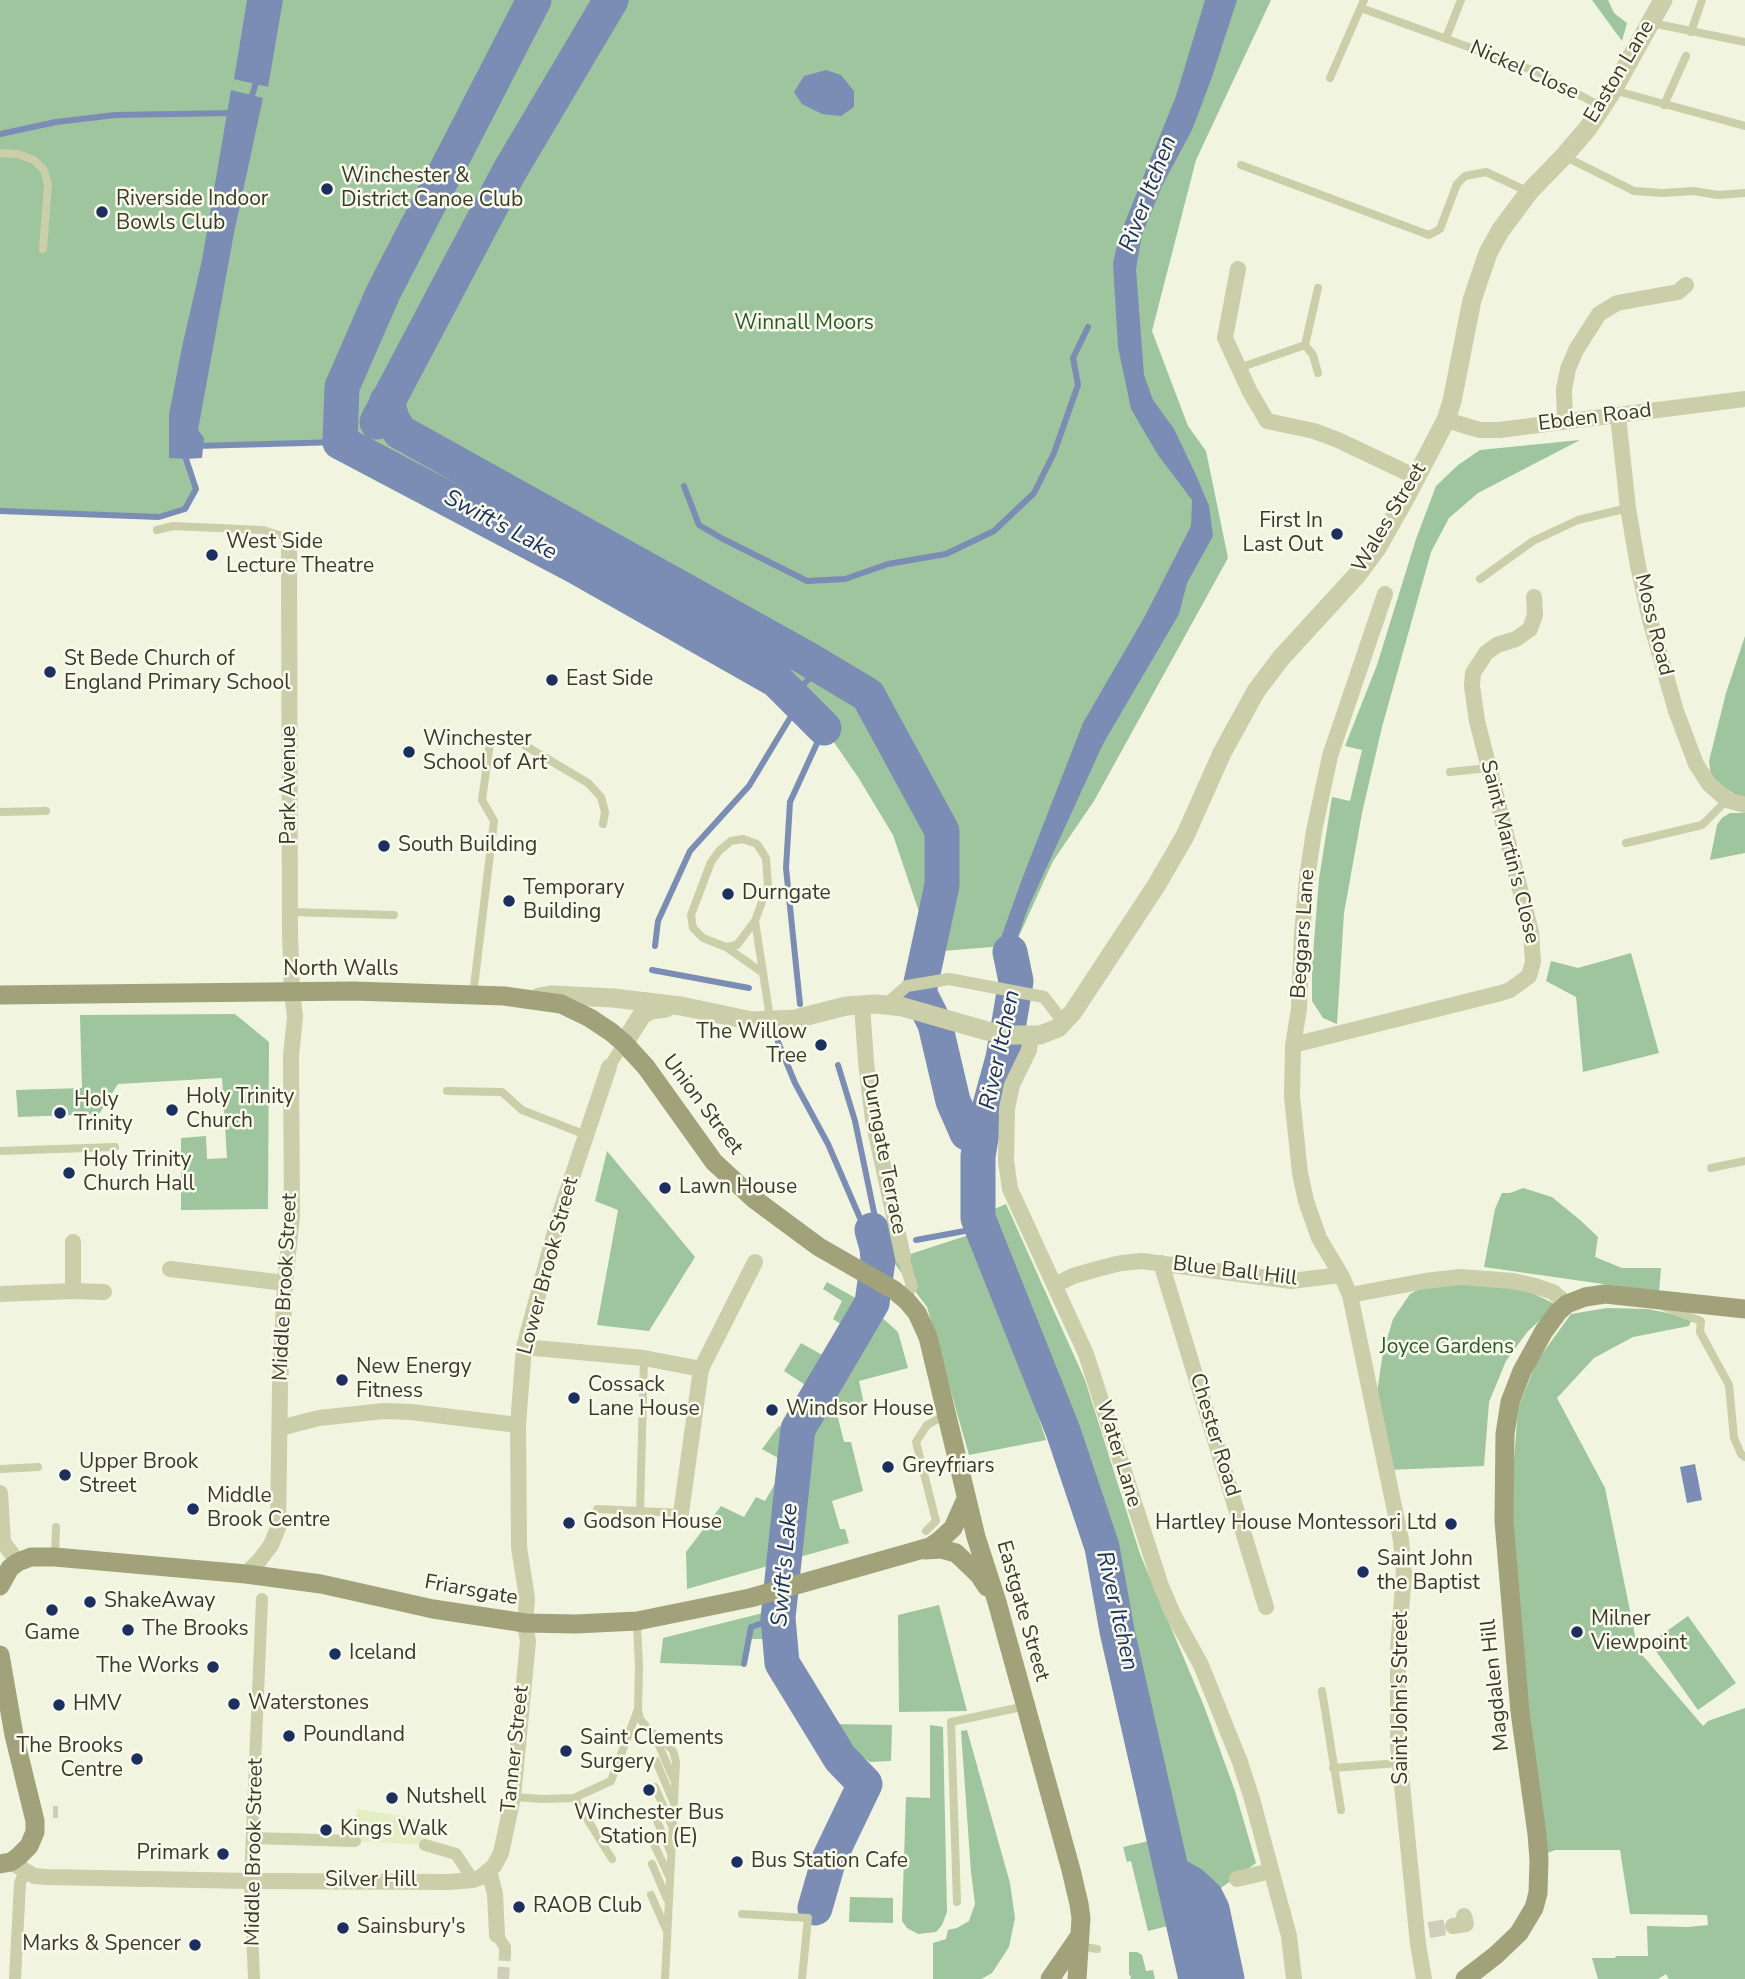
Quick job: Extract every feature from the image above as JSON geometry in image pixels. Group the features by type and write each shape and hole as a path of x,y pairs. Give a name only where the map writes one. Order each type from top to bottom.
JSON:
{"main road":[{"name":"North Walls","path":"0,995 354,991 524,999"},
{"name":"Union Street","path":"524,999 561,1004 611,1032 646,1068 714,1162 754,1199 793,1230 887,1286 907,1301"},
{"path":"1567,1304 1585,1297 1605,1294 1745,1309"},
{"name":"Eastgate Street","path":"907,1301 917,1313 928,1337 948,1413 966,1499 997,1602 1079,1904 1085,1944 1077,1979"},
{"name":"Magdalen Hill","path":"1465,1979 1520,1933 1534,1908 1538,1894 1539,1860 1512,1628 1504,1521 1504,1442 1510,1402 1522,1371 1544,1331 1567,1304"},
{"name":"Friarsgate","path":"18,1562 32,1557 55,1557 260,1585 321,1584 433,1609 525,1623 637,1621 750,1598 930,1547 953,1528 966,1499"},
{"name":"Friarsgate","path":"913,1551 941,1549 956,1553 979,1575 997,1602"},
{"path":"0,1586 10,1568 18,1562"},
{"path":"0,1655 14,1735 35,1821 35,1832 29,1846 12,1866"},
{"path":"1050,1979 1085,1944"}],"street":[{"name":"Easton Lane","path":"1570,149 1613,90 1663,0"},
{"name":"Wales Street","path":"1063,1023 1156,886 1185,836 1222,753 1256,691 1281,658 1357,575 1377,548 1446,420 1480,272 1500,231 1529,192 1570,149"},
{"path":"1238,269 1225,338 1267,421 1314,431 1338,440 1416,477"},
{"path":"1565,422 1564,388 1568,369 1599,314 1617,303 1678,292 1686,285"},
{"name":"Ebden Road","path":"1446,420 1480,430 1499,430 1745,399"},
{"name":"Moss Road","path":"1618,416 1628,508 1650,620 1676,711 1696,764 1709,784 1727,800"},
{"name":"Park Avenue","path":"289,538 292,991"},
{"name":"Beggars Lane","path":"1341,1275 1319,1238 1300,1173 1292,1097 1293,1045 1299,1009 1307,878 1322,789 1330,756 1385,593"},
{"name":"Saint Martin's Close","path":"1293,1045 1501,993 1510,990 1529,976 1533,962 1531,932 1477,721 1472,686 1473,673 1486,653 1497,645 1517,639 1530,629 1535,615 1535,597"},
{"path":"1727,800 1745,805"},
{"path":"885,1005 907,986 949,979 1044,997 1063,1023 1048,1032 1028,1036"},
{"name":"Middle Brook Street","path":"254,1979 250,1881 259,1561 271,1545 278,1528 280,1386 285,1283 292,1216 291,1056 295,1017 292,991"},
{"name":"North Walls","path":"524,999 551,995 613,998 681,1006 752,1021 795,1018 862,1005 885,1005 987,1031 1028,1036"},
{"name":"Durngate Terrace","path":"862,1005 873,1120 903,1257 912,1286 907,1293 907,1301"},
{"name":"North Walls","path":"624,1043 642,1015 651,1010 681,1006"},
{"name":"Water Lane","path":"1028,1036 1029,1051 1010,1094 1007,1118 1007,1175 1018,1209 1086,1354 1172,1614 1201,1665 1236,1751 1252,1799 1289,1936 1294,1979"},
{"name":"Lower Brook Street","path":"525,1623 527,1598 519,1547 518,1424 524,1347 560,1213 609,1067 624,1043"},
{"path":"73,1242 73,1291"},
{"name":"Blue Ball Hill","path":"1055,1285 1073,1276 1121,1263 1142,1261 1291,1282 1341,1275"},
{"path":"681,1513 701,1369 755,1262"},
{"name":"Chester Road","path":"1161,1263 1266,1607"},
{"path":"170,1269 285,1283"},
{"path":"1341,1275 1350,1295 1460,1277 1513,1281 1535,1286 1553,1292 1567,1304"},
{"path":"0,1294 104,1292"},
{"name":"Saint John's Street","path":"1350,1295 1401,1540 1404,1574 1398,1649 1399,1763 1423,1930 1424,1979"},
{"path":"524,1347 644,1358 701,1369"},
{"path":"280,1428 319,1418 384,1411 518,1424"},
{"path":"0,1493 3,1542 18,1562"},
{"name":"Tanner Street","path":"489,1871 501,1853 513,1797 528,1640 525,1623"},
{"path":"252,1838 355,1841"},
{"path":"425,1845 456,1854 473,1880"},
{"path":"12,1866 20,1883 15,1979"},
{"name":"Silver Hill","path":"12,1866 34,1876 47,1877 250,1881 449,1882 473,1880 489,1871"},
{"path":"489,1871 495,1894 497,1935 505,1947 505,1954"},
{"path":"1237,1879 1271,1871"}],"lane":[{"name":"Nickel Close","path":"1446,38 1461,0"},
{"path":"1691,32 1702,0"},
{"name":"Nickel Close","path":"1363,4 1535,71 1602,107"},
{"path":"1330,78 1363,4"},
{"path":"1650,22 1745,42"},
{"path":"1664,105 1686,56"},
{"path":"1613,90 1745,126"},
{"path":"1570,149 1634,191 1693,191 1718,195 1745,193"},
{"path":"0,153 18,154 34,160 44,170 48,185 43,249"},
{"path":"1241,165 1429,235 1440,229 1457,184 1465,176 1486,172 1529,192"},
{"path":"1318,288 1305,345 1312,355 1318,373"},
{"path":"1239,369 1305,345"},
{"path":"1480,579 1533,541 1578,520 1628,508"},
{"path":"157,530 173,526 263,530 289,538"},
{"path":"473,995 494,821 482,800 489,744 502,738 514,739 588,783 601,797 605,812 603,824"},
{"path":"1450,772 1489,768"},
{"path":"1626,843 1702,825 1727,800"},
{"path":"0,812 46,811"},
{"path":"726,947 737,945 755,920 768,885 766,858 757,844 743,839 731,841 719,851 691,915 693,928 703,938 726,947 763,973"},
{"path":"290,912 394,915"},
{"path":"755,920 771,1021"},
{"path":"447,1091 502,1092 522,1110 586,1135"},
{"path":"0,1151 114,1147"},
{"path":"1711,1168 1745,1160"},
{"path":"1638,1298 1701,1321 1700,1332 1729,1385 1734,1438 1745,1457"},
{"path":"640,1511 644,1358"},
{"path":"926,1531 936,1521 916,1442 928,1425 948,1413"},
{"path":"0,1469 38,1467"},
{"path":"597,1509 681,1513"},
{"path":"55,1557 56,1527"},
{"path":"637,1621 638,1710 642,1723 673,1751 676,1762 665,1979"},
{"path":"1322,1691 1341,1810"},
{"path":"957,1902 951,1722 1026,1706"},
{"path":"513,1797 574,1798 611,1781 638,1710"},
{"path":"656,1760 674,1804"},
{"path":"1334,1768 1399,1763"},
{"path":"655,1787 673,1828"},
{"path":"574,1798 612,1859"},
{"path":"654,1814 671,1854"},
{"path":"652,1840 670,1878"},
{"path":"652,1864 669,1902"},
{"path":"651,1895 667,1931"},
{"path":"742,1914 808,1918 802,1979"}],"green space":[{"name":"Winnall Moors","path":"0,0 1271,0 1196,160 1152,331 1188,426 1206,451 1228,558 1094,801 1053,861 1015,945 943,951 918,909 893,835 858,777 824,728 776,680 575,566 340,442 187,447 186,459 196,489 185,509 159,517 0,511"},
{"path":"1592,0 1608,0 1614,13 1627,23 1622,41"},
{"path":"1580,440 1478,493 1449,518 1431,552 1382,727 1362,813 1344,913 1337,1024 1323,1018 1312,1001 1312,967 1319,879 1332,797 1350,801 1362,750 1345,746 1377,665 1416,539 1436,486 1458,465 1480,450"},
{"path":"1745,636 1745,797 1734,794 1716,782 1711,776 1709,761 1726,693"},
{"path":"1730,813 1745,813 1745,853 1710,860 1717,825"},
{"path":"1631,953 1659,1053 1583,1072 1576,997 1546,981 1551,961 1578,968"},
{"name":"Holy Trinity","path":"235,1014 269,1042 268,1209 181,1210 181,1138 206,1136 207,1159 227,1158 222,1078 118,1084 99,1114 18,1117 16,1090 82,1088 80,1015"},
{"path":"607,1151 695,1257 649,1331 597,1325 618,1210 595,1201"},
{"path":"1523,1188 1552,1197 1598,1237 1595,1257 1622,1268 1661,1268 1659,1292 1484,1267 1495,1209 1502,1193"},
{"path":"1006,1204 1085,1380 1140,1554 1204,1706 1235,1791 1256,1863 1211,1895 1191,1877 1181,1862 1171,1837 1117,1559 1079,1439 983,1214"},
{"path":"978,1232 1046,1440 969,1455 927,1307 892,1260"},
{"path":"827,1282 868,1305 898,1332 908,1368 859,1381 864,1404 837,1414 844,1442 851,1442 863,1491 832,1501 840,1529 845,1529 849,1543 687,1589 686,1552 721,1506 744,1517 756,1497 765,1501 787,1463 762,1449 779,1426 787,1430 810,1388 784,1371 801,1343 824,1356 845,1327 833,1319 842,1301 823,1289"},
{"name":"Joyce Gardens","path":"1431,1283 1513,1284 1557,1305 1528,1331 1506,1361 1489,1402 1484,1466 1387,1470 1377,1393 1383,1352 1393,1319 1410,1294"},
{"path":"1607,1308 1648,1309 1692,1318 1689,1326 1633,1337 1594,1358 1557,1398 1605,1488 1638,1650 1703,1726 1708,1721 1745,1708 1745,1979 1669,1979 1666,1974 1658,1979 1598,1979 1592,1958 1648,1956 1647,1926 1708,1925 1707,1915 1630,1914 1620,1850 1555,1850 1538,1857 1511,1499 1518,1408 1537,1361 1571,1314"},
{"path":"939,1605 967,1711 899,1712 898,1615"},
{"path":"775,1610 777,1639 747,1639 746,1666 660,1663 663,1638"},
{"path":"1688,1616 1736,1683 1698,1710 1650,1643"},
{"path":"833,1724 892,1725 891,1761 870,1762 847,1746"},
{"path":"930,1725 943,1727 947,1912 936,1932 918,1934 907,1928 902,1921 906,1797 930,1798"},
{"path":"967,1730 1010,1883 1015,1918 1009,1947 992,1973 981,1979 933,1979 933,1943 946,1939 948,1930 969,1921 975,1904 961,1731"},
{"path":"1157,1839 1176,1924 1148,1931 1131,1861 1127,1862 1123,1847"},
{"path":"1173,1874 1192,1884 1206,1897 1212,1909 1227,1979 1196,1979"},
{"path":"850,1897 893,1898 893,1923 849,1922"},
{"path":"1129,1952 1142,1955 1146,1971 1153,1970 1155,1979 1130,1979"}],"shaded area":[{"path":"357,1809 426,1820 425,1845 355,1841"}],"water":[{"path":"247,0 283,0 268,87 234,79"},
{"path":"1205,0 1237,0 1192,130 1162,186 1142,235 1136,269 1144,375 1153,400 1174,429 1196,475 1209,506 1213,536 1187,583 1179,614 1103,744 1028,908 1012,954 1028,989 1003,985 997,969 998,946 1083,723 1145,616 1191,526 1192,500 1158,455 1131,409 1118,347 1113,263 1119,237 1176,96"},
{"path":"826,70 841,75 854,91 854,107 841,116 822,114 802,104 794,92 804,76"},
{"path":"231,90 263,98 234,233 198,430 204,438 202,458 169,458 169,415 202,260"},
{"path":"1695,1464 1702,1500 1687,1503 1680,1467"},
{"path":"1173,1874 1192,1884 1206,1897 1212,1909 1227,1979 1220,1979 1204,1906 1192,1889 1190,1903 1203,1979 1196,1979"}],"waterway":[{"name":"Swift's Lake","path":"534,0 383,293 342,387 340,442 575,566 776,680 824,728"},
{"path":"377,422 509,172 611,0"},
{"path":"250,102 258,76"},
{"path":"0,134 56,122 115,115 233,113"},
{"path":"684,486 699,525 807,581 845,579 888,564 946,554 994,531 1034,493 1054,453 1078,385 1073,358 1088,327"},
{"path":"387,401 392,419 400,432 868,695 942,831 942,885 919,992 935,1024 953,1101 967,1133 981,1138"},
{"path":"196,446 340,442"},
{"path":"0,511 159,517 185,509 196,489 186,454"},
{"path":"792,696 821,667"},
{"path":"655,946 658,921 690,851 749,786 799,703"},
{"name":"Swift's Lake","path":"800,1004 786,868 790,802 824,728"},
{"name":"River Itchen","path":"1010,952 1016,981 1003,1058 978,1156 978,1218 1063,1431 1102,1547 1117,1631 1196,1979"},
{"path":"652,970 749,988"},
{"path":"778,1042 795,1083 828,1144 860,1218 872,1230"},
{"name":"Swift's Lake","path":"838,1065 855,1121 875,1217 872,1230"},
{"path":"916,1240 981,1228"},
{"name":"Swift's Lake","path":"815,1908 829,1859 865,1784 840,1758 782,1663 778,1618 798,1429 872,1303 878,1260 872,1230"},
{"path":"877,1248 885,1247"},
{"path":"744,1664 751,1627 778,1618"},
{"path":"1176,1875 1192,1884 1206,1897 1212,1909 1227,1979"}],"tunnel":[{"path":"53,1812 58,1812"},
{"path":"1429,1930 1453,1926"},
{"path":"503,1979 505,1954"}],"place":[{"name":"Winchester & District Canoe Club","path":"327,189"},
{"name":"Riverside Indoor Bowls Club","path":"102,212"},
{"name":"First In Last Out","path":"1337,534"},
{"name":"West Side Lecture Theatre","path":"212,555"},
{"name":"St Bede Church of England Primary School","path":"50,672"},
{"name":"East Side","path":"552,680"},
{"name":"Winchester School of Art","path":"409,752"},
{"name":"South Building","path":"384,846"},
{"name":"Durngate","path":"728,894"},
{"name":"Temporary Building","path":"509,901"},
{"name":"The Willow Tree","path":"821,1045"},
{"name":"Holy Trinity Church","path":"172,1110"},
{"name":"Holy Trinity","path":"60,1113"},
{"name":"Holy Trinity Church Hall","path":"69,1173"},
{"name":"Lawn House","path":"665,1188"},
{"name":"New Energy Fitness","path":"342,1380"},
{"name":"Cossack Lane House","path":"574,1398"},
{"name":"Windsor House","path":"772,1410"},
{"name":"Greyfriars","path":"888,1467"},
{"name":"Upper Brook Street","path":"65,1475"},
{"name":"Middle Brook Centre","path":"193,1509"},
{"name":"Godson House","path":"569,1523"},
{"name":"Hartley House Montessori Ltd","path":"1451,1524"},
{"name":"Saint John the Baptist","path":"1363,1572"},
{"name":"ShakeAway","path":"90,1602"},
{"name":"Game","path":"52,1610"},
{"name":"The Brooks","path":"128,1630"},
{"name":"Milner Viewpoint","path":"1577,1632"},
{"name":"Iceland","path":"335,1654"},
{"name":"The Works","path":"213,1667"},
{"name":"Waterstones","path":"234,1704"},
{"name":"HMV","path":"59,1705"},
{"name":"Poundland","path":"289,1736"},
{"name":"Saint Clements Surgery","path":"566,1751"},
{"name":"The Brooks Centre","path":"137,1759"},
{"name":"Winchester Bus Station (E)","path":"649,1790"},
{"name":"Nutshell","path":"392,1798"},
{"name":"Kings Walk","path":"326,1830"},
{"name":"Primark","path":"223,1854"},
{"name":"Bus Station Cafe","path":"737,1862"},
{"name":"RAOB Club","path":"519,1907"},
{"name":"Sainsbury's","path":"343,1928"},
{"name":"Marks & Spencer","path":"195,1945"}]}
